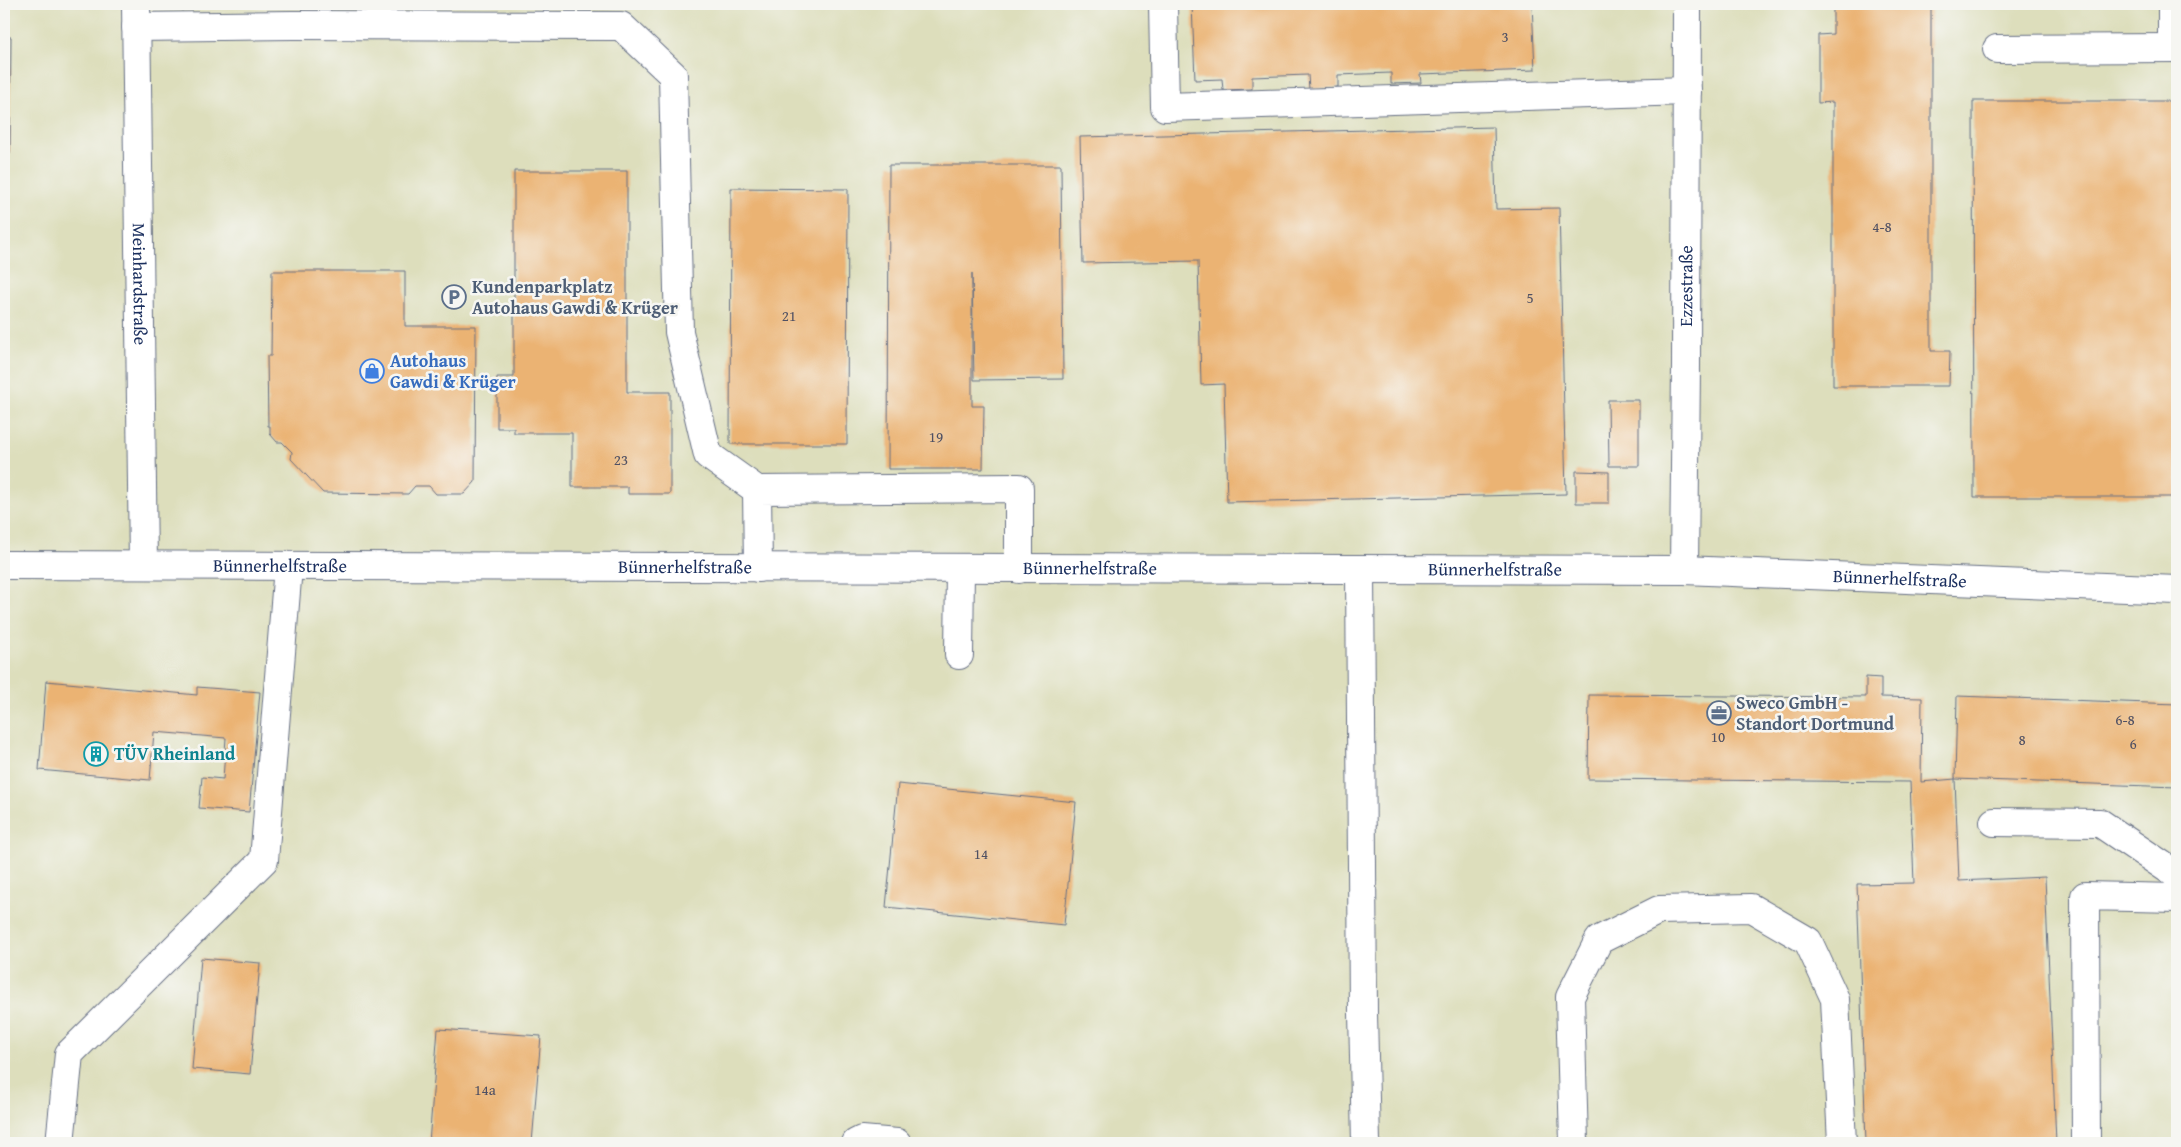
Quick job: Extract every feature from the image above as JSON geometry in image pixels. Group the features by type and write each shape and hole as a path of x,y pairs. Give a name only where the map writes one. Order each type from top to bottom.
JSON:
{"street":[{"path":"1162,4 1165,107 1687,91"},
{"name":"Ezzestraße","path":"1684,570 1687,4"},
{"path":"1997,49 2174,48 2172,4"},
{"path":"136,15 293,25 622,26 673,75 679,332 708,455 757,490 1018,488 1019,569"},
{"name":"Meinhardstraße","path":"136,15 143,565"},
{"path":"757,490 758,568"},
{"name":"Bünnerhelfstraße","path":"4,565 1684,570 2177,590"},
{"path":"60,1143 69,1054 264,860 288,567"},
{"path":"960,569 960,655"},
{"path":"1360,570 1362,1013 1366,1143"},
{"path":"1994,822 2100,823 2177,875"},
{"path":"2086,1143 2085,896 2177,898"},
{"path":"1574,1143 1570,997 1599,940 1659,910 1750,908 1808,941 1835,998 1842,1143"},
{"path":"856,1143 862,1140 897,1143"}],"shaded area":[{"path":"4,4 2177,4 2177,1143 4,1143"}],"building":[{"path":"1192,4 1532,4 1535,70 1420,74 1421,83 1391,84 1391,73 1338,75 1338,87 1309,89 1308,75 1252,77 1252,89 1223,90 1222,79 1195,80"},
{"path":"1833,4 1931,4 1931,351 1950,351 1949,386 1833,386 1833,102 1818,103 1818,35 1833,34"},
{"path":"4,37 11,37 10,153 4,153"},
{"path":"1973,101 2177,101 2177,497 1974,497"},
{"path":"1494,127 1496,209 1559,208 1566,494 1227,502 1224,384 1201,385 1198,261 1083,263 1080,137"},
{"path":"889,165 1061,165 1063,379 974,380 972,273 972,406 984,406 983,469 888,469"},
{"path":"514,171 627,171 627,392 670,392 670,494 628,494 628,487 572,487 572,433 514,433 514,428 497,428 497,377 514,377"},
{"path":"731,188 848,189 847,444 730,444"},
{"name":"Autohaus Gawdi & Krüger","path":"272,271 405,271 405,326 476,326 475,482 464,494 436,494 429,486 415,486 408,494 323,493 291,459 292,452 282,442 277,442 270,434 270,426 268,426 267,356 271,356"},
{"path":"1608,400 1639,400 1639,466 1609,466"},
{"path":"1576,471 1609,472 1609,503 1576,503"},
{"path":"1866,677 1881,678 1881,697 1922,698 1921,782 1955,779 1959,881 2045,877 2056,1143 1866,1143 1857,884 1914,883 1910,782 1588,779 1589,695 1866,697"},
{"name":"TÜV Rheinland","path":"46,681 197,695 197,687 260,692 249,812 199,808 202,777 223,779 226,738 154,732 150,780 39,770"},
{"path":"1957,696 2177,704 2177,787 1955,779"},
{"path":"898,784 1076,802 1064,925 886,907"},
{"path":"201,958 260,963 250,1074 192,1069"},
{"path":"438,1029 541,1036 532,1143 429,1143"}],"place":[{"name":"Kundenparkplatz Autohaus Gawdi & Krüger","path":"454,297"},
{"name":"Autohaus Gawdi & Krüger","path":"372,371"},
{"name":"Sweco GmbH - Standort Dortmund","path":"1719,713"},
{"name":"TÜV Rheinland","path":"96,754"}]}
